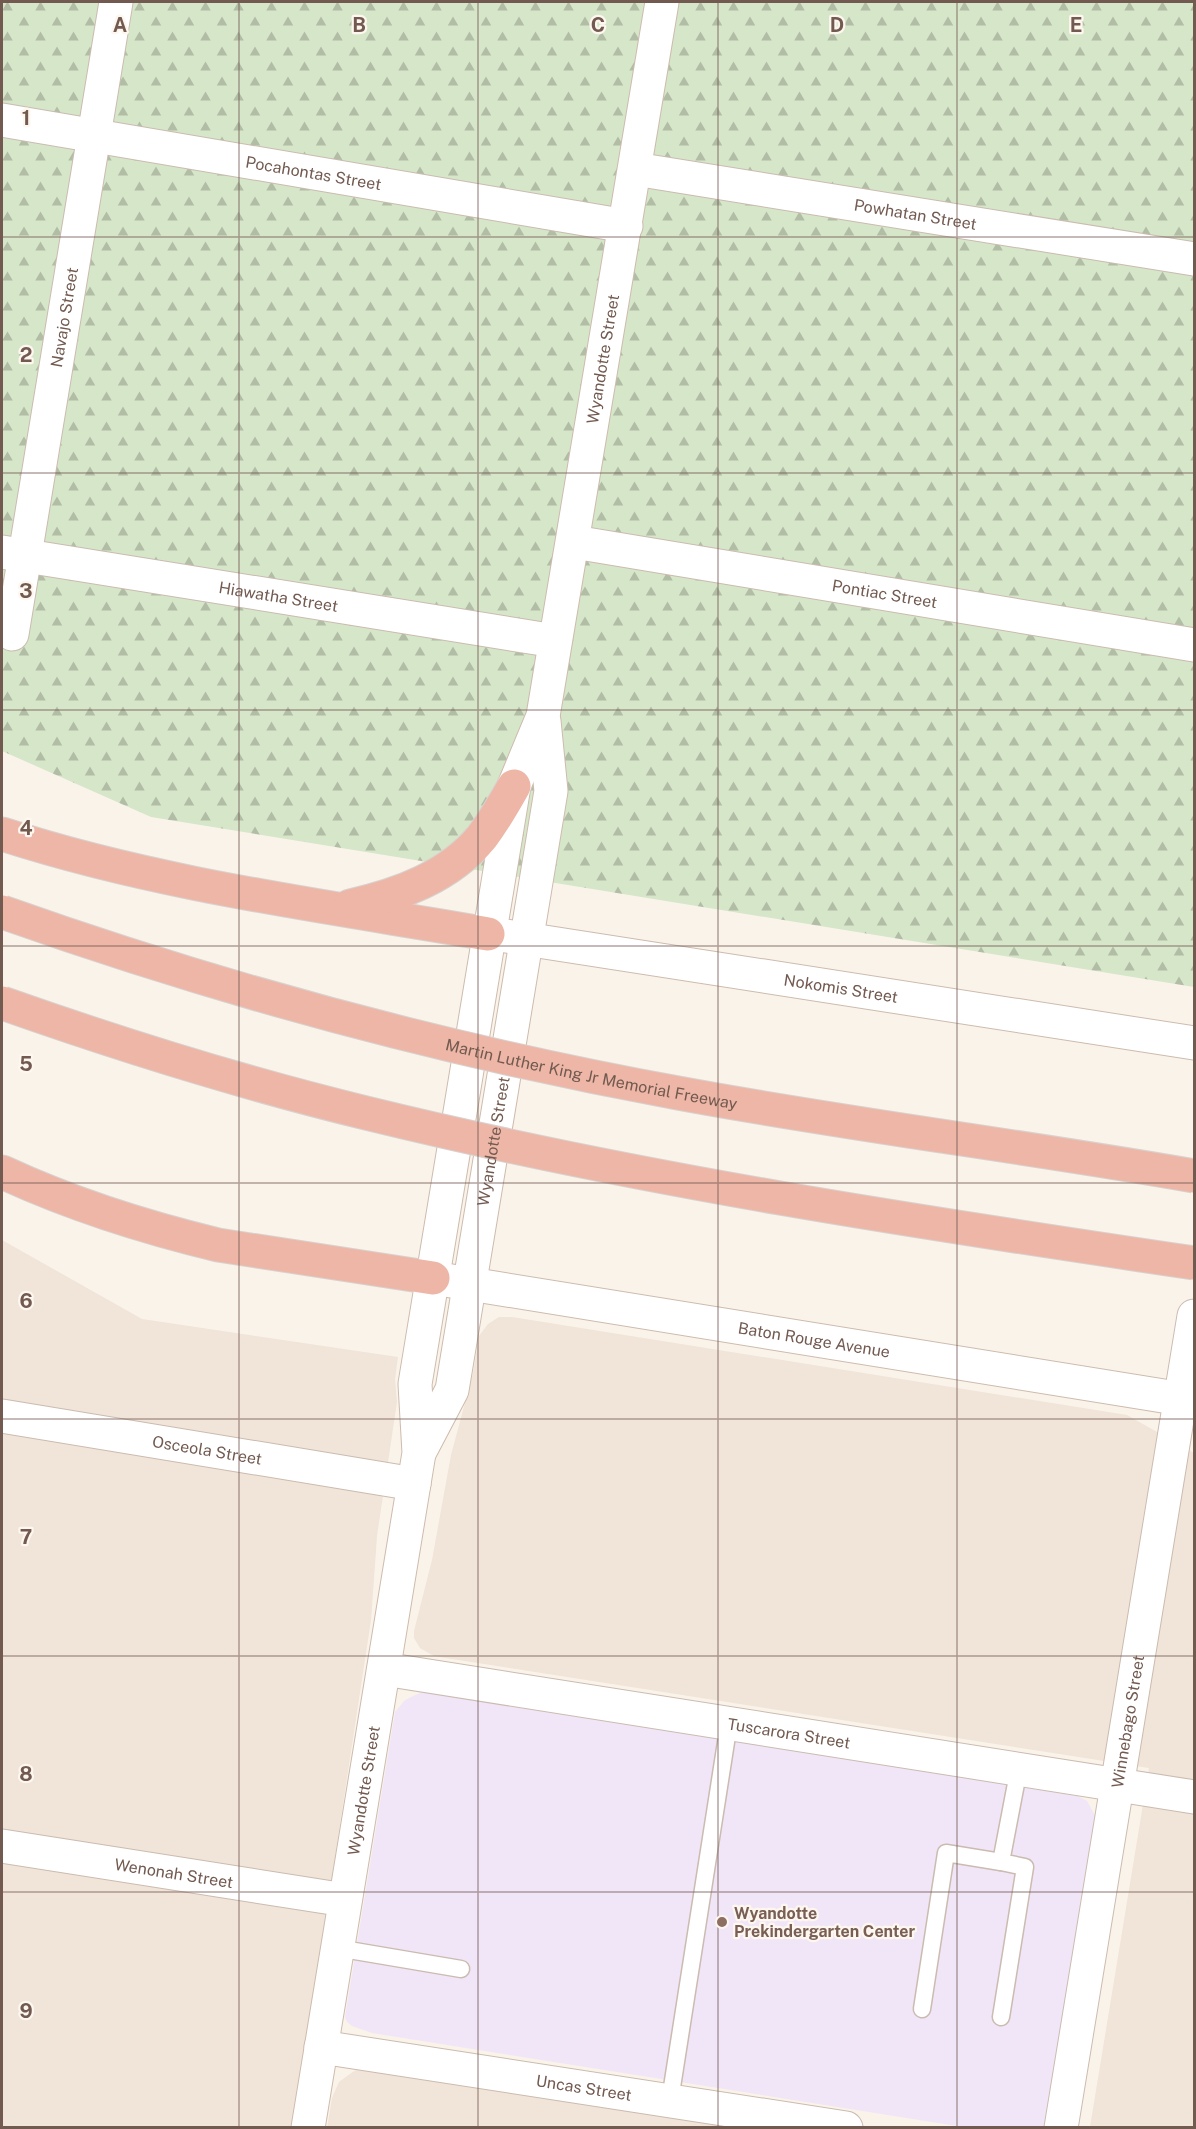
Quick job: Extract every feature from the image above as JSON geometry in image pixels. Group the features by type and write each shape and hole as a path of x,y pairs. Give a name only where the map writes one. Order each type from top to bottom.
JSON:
{"highway":[{"path":"340,909 379,900 411,889 436,876 481,838 514,786"},
{"path":"2,834 49,850 134,871 239,892 488,934"},
{"name":"Martin Luther King Jr Memorial Freeway","path":"2,912 168,968 242,990 432,1042 539,1066 689,1095 1194,1176"},
{"path":"2,1003 237,1079 364,1113 527,1150 732,1190 1194,1263"},
{"path":"2,1172 89,1209 185,1237 218,1245 433,1278"}],"street":[{"name":"Navajo Street","path":"12,634 13,554 94,135 116,2"},
{"name":"Wyandotte Street","path":"308,2127 420,1453 416,1384 488,934 514,786 543,716 574,542 662,2"},
{"name":"Pocahontas Street","path":"2,120 626,226"},
{"name":"Powhatan Street","path":"635,170 1194,259"},
{"name":"Pontiac Street","path":"574,542 1194,645"},
{"name":"Hiawatha Street","path":"13,554 555,641"},
{"name":"Wyandotte Street","path":"420,1453 452,1390 470,1285 551,791 543,716"},
{"name":"Nokomis Street","path":"488,934 1194,1043"},
{"name":"Baton Rouge Avenue","path":"433,1278 1188,1400"},
{"name":"Winnebago Street","path":"1061,2127 1119,1784 1188,1400 1194,1316"},
{"name":"Osceola Street","path":"2,1416 414,1484"},
{"name":"Tuscarora Street","path":"384,1669 1194,1797"},
{"name":"Wenonah Street","path":"2,1846 345,1900"},
{"name":"Uncas Street","path":"321,2047 846,2127"}],"lane":[{"path":"670,2100 729,1723"},
{"path":"1001,1862 1019,1768"},
{"path":"922,2009 946,1853 1024,1867 1001,2016"},
{"path":"337,1948 460,1969"}],"shaded area":[{"path":"2,1240 142,1319 398,1357 395,1379 397,1402 377,1536 371,1620 294,2127 2,2127"},
{"path":"499,1317 512,1317 1127,1415 1194,1453 1194,2127 1090,2127 1149,1768 452,1659 434,1656 420,1648 414,1638 414,1631 432,1560 451,1455 473,1373 479,1336 488,1324"},
{"name":"Wyandotte Prekindergarten Center","path":"424,1691 1078,1796 1087,1801 1097,1819 1048,2121 1044,2127 963,2127 372,2033 352,2026 345,2017 395,1712 405,1700"},
{"path":"365,2067 779,2128 327,2128 332,2098 339,2082 354,2071"}],"green space":[{"path":"2,2 1194,2 1194,987 151,817 2,751"}],"place":[{"name":"Wyandotte Prekindergarten Center","path":"722,1922"}]}
